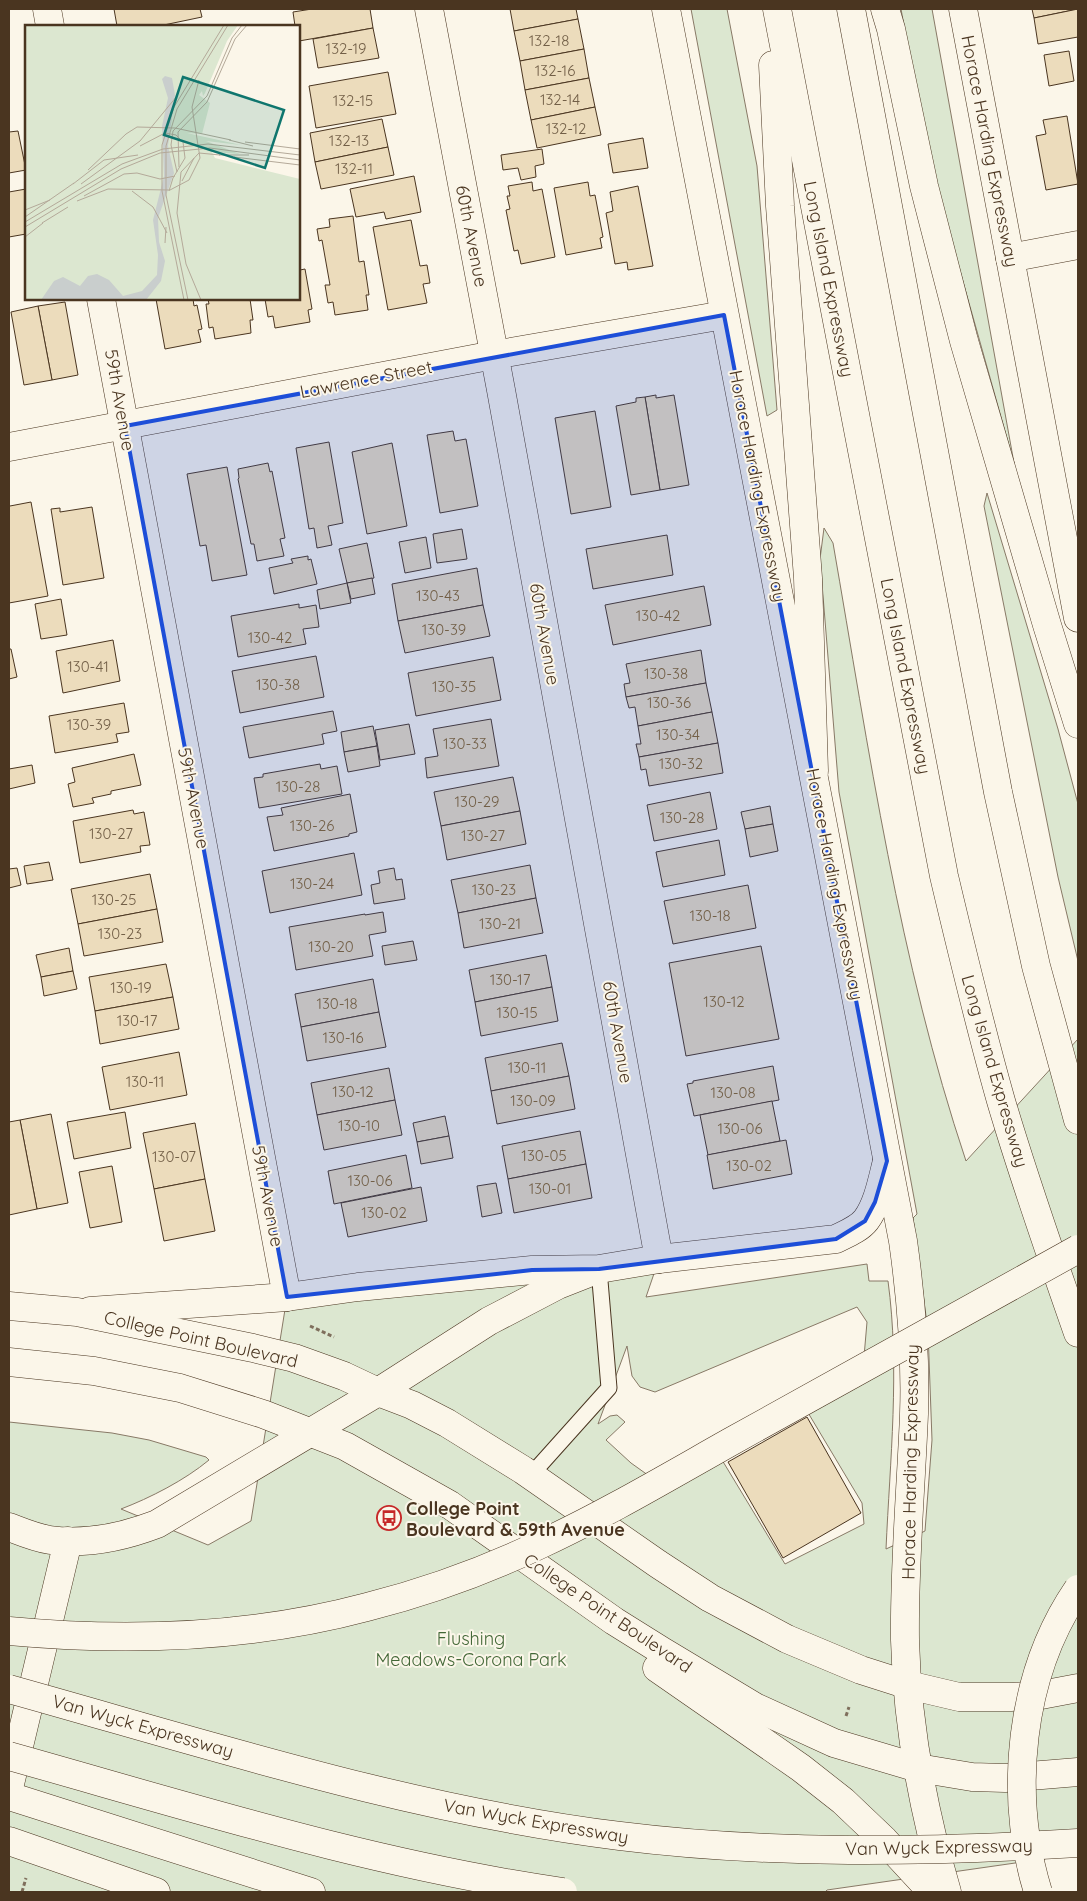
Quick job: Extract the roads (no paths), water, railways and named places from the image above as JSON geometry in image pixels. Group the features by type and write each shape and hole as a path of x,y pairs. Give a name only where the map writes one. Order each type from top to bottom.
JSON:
{"main road":[{"path":"47,9 50,25"},
{"name":"60th Avenue","path":"429,9 659,1260"},
{"name":"Horace Harding Expressway","path":"666,9 903,1240 911,1297 914,1361 914,1412 906,1614 908,1685 934,1881"},
{"path":"771,9 780,206 808,578 814,771"},
{"name":"Long Island Expressway","path":"777,9 944,876 970,987 1002,1102 1038,1217 1078,1333"},
{"path":"851,9 1002,811 1036,966 1078,1120"},
{"path":"885,9 891,29 924,186 964,341 1046,625 1078,724"},
{"name":"Horace Harding Expressway","path":"963,9 1078,618"},
{"path":"1010,258 1078,245"},
{"name":"59th Avenue","path":"101,300 287,1297"},
{"name":"Lawrence Street","path":"9,447 494,355 724,314"},
{"name":"College Point Boulevard","path":"77,1312 287,1297 358,1287 532,1270 599,1269 836,1239 851,1232 865,1221 875,1202 887,1161"},
{"path":"9,1631 87,1637 134,1637 231,1631 274,1626 340,1614 457,1580 538,1546 618,1505 1078,1249"},
{"path":"9,1527 48,1540 68,1541 111,1539 157,1524 378,1392 489,1321 558,1285 599,1269"},
{"name":"College Point Boulevard","path":"9,1306 77,1312 212,1338 294,1358 344,1376 412,1405 447,1422 531,1475 658,1564 725,1606 787,1639 824,1655 908,1685 960,1697 1031,1696 1078,1688"},
{"name":"College Point Boulevard","path":"9,1362 94,1371 180,1388 263,1414 345,1446 450,1505 614,1620 755,1707 834,1743 918,1768 972,1778 1005,1778 1078,1772"},
{"path":"9,1788 68,1541"},
{"path":"1038,1892 1026,1846 1022,1809 1024,1739 1039,1670 1052,1634 1078,1589"},
{"path":"614,1620 644,1658 818,1780 934,1881"},
{"name":"Van Wyck Expressway","path":"9,1689 363,1787 460,1810 602,1834 675,1842 793,1849 905,1850 1078,1843"},
{"path":"9,1756 339,1846 448,1872 562,1892"},
{"path":"9,1796 310,1892"},
{"path":"9,1841 156,1892"}],"lane":[{"path":"531,1475 609,1388 599,1269"}],"place":[{"name":"College Point Boulevard & 59th Avenue","path":"389,1518"}],"park label":[{"name":"Flushing Meadows-Corona Park","path":"471,1648"}]}
